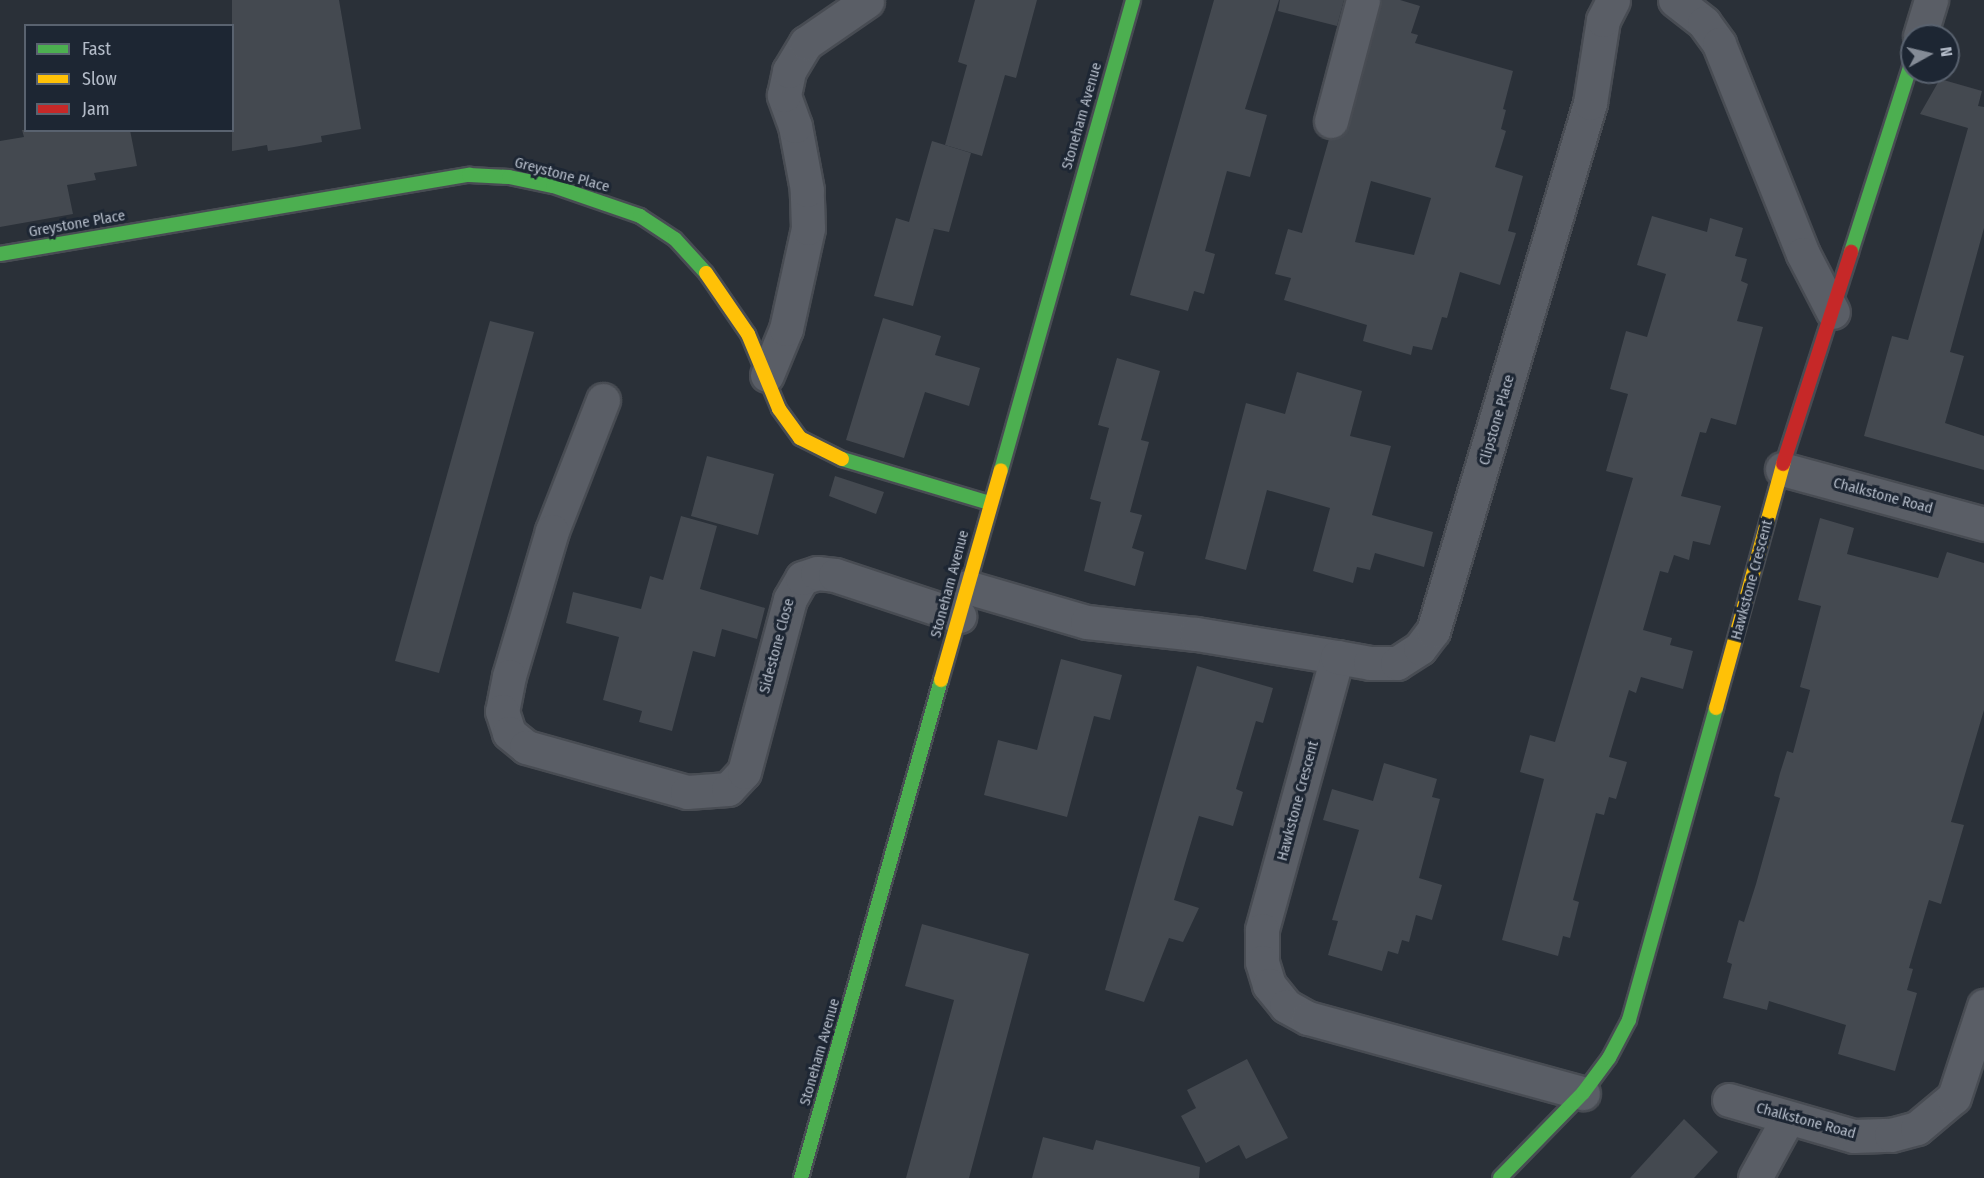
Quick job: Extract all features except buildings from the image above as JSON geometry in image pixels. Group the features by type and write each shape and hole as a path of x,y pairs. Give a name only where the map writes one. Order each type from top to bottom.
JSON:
{"street":[{"path":"767,375 786,329 808,228 807,190 795,126 784,95 789,70 807,43 867,0"},
{"name":"Stoneham Avenue","path":"801,1178 1133,0"},
{"path":"1331,121 1363,0"},
{"name":"Clipstone Place","path":"1337,657 1370,663 1397,663 1420,648 1433,631 1590,103 1603,20 1613,0"},
{"path":"1675,0 1704,23 1719,44 1803,254 1833,312"},
{"path":"1924,24 1931,0"},
{"name":"Hawkstone Crescent","path":"1500,1178 1583,1093 1609,1058 1629,1020 1782,469 1905,84"},
{"name":"Greystone Place","path":"0,254 469,175 509,177 593,198 640,216 675,239 708,275 747,334 767,375 787,425 816,448 990,503"},
{"name":"Sidestone Close","path":"603,400 552,531 509,676 502,711 509,733 526,747 687,792 728,789 744,772 789,599 802,578 817,573 835,575 963,602"},
{"name":"Chalkstone Road","path":"1782,469 1984,524"},
{"path":"963,602 1087,622 1196,634 1337,657"},
{"name":"Hawkstone Crescent","path":"1337,657 1262,930 1262,962 1269,985 1286,1006 1308,1018 1583,1093"},
{"name":"Chalkstone Road","path":"1729,1100 1854,1136 1892,1135 1917,1128 1954,1097 1984,1006"},
{"path":"1755,1178 1788,1118"}],"traffic: fast":[{"path":"1001,470 1133,0"},
{"path":"1851,252 1905,84"},
{"path":"0,254 469,175 509,177 553,186 640,216 675,239 706,273"},
{"path":"842,459 990,503"},
{"path":"801,1178 941,680"},
{"path":"1500,1178 1583,1093 1609,1058 1629,1020 1716,708"}],"traffic: slow":[{"path":"706,273 748,334 779,409 800,438 842,459"},
{"path":"1716,708 1783,464"},
{"path":"941,680 1001,470"}],"traffic: jam":[{"path":"1783,464 1851,252"}]}
